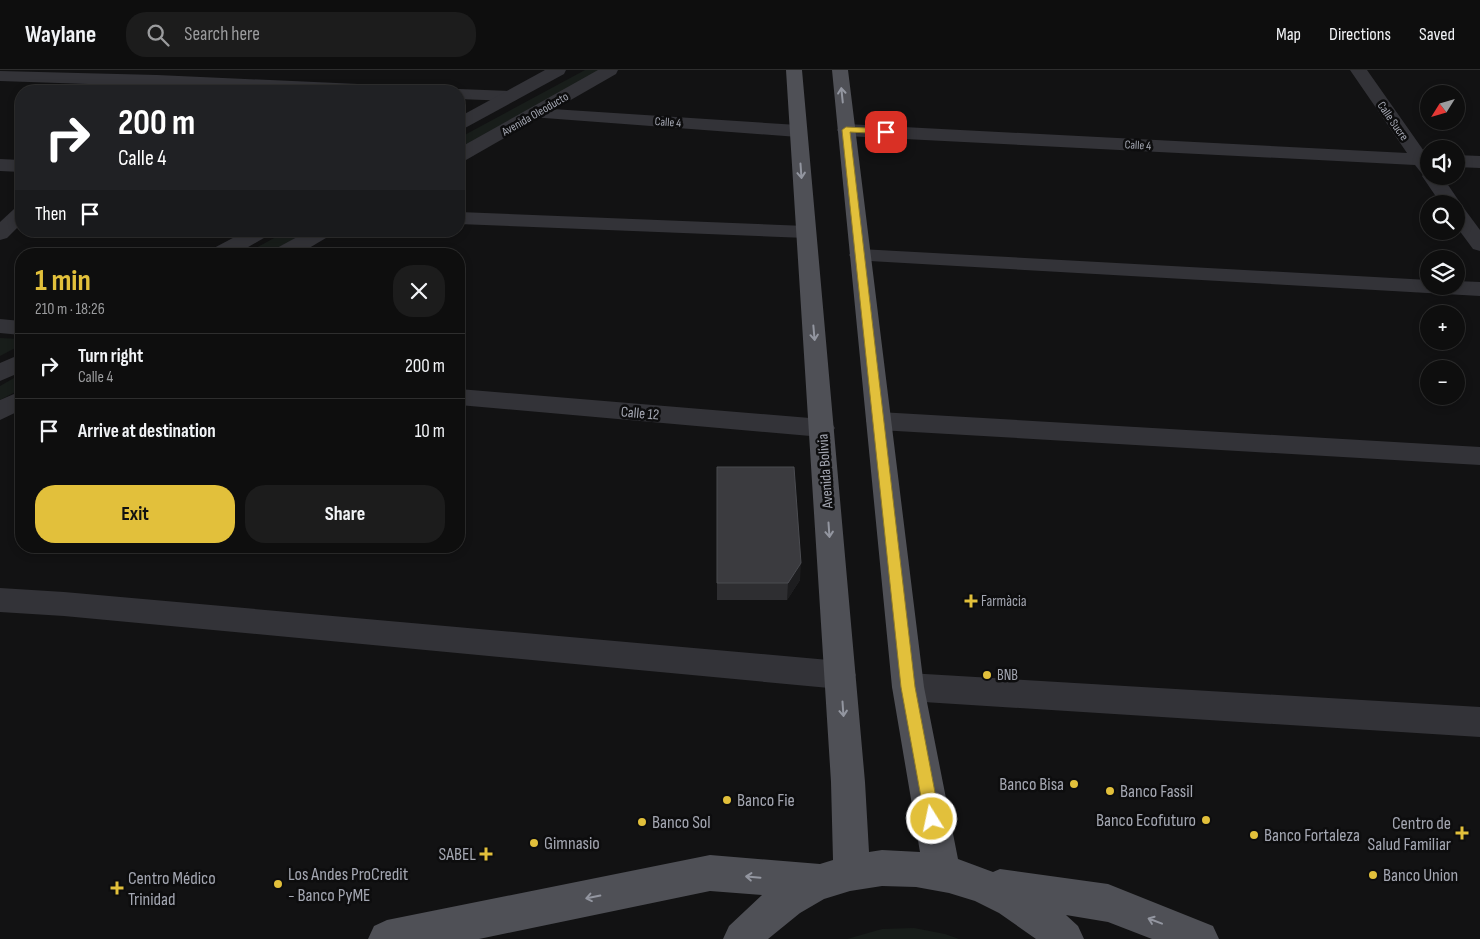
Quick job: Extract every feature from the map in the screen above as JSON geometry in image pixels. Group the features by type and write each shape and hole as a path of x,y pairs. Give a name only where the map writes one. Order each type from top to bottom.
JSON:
{"main road":[{"name":"Avenida Bolivia","path":"794,70 848,782 836,877"},
{"path":"840,70 908,687 942,872"},
{"path":"742,939 768,913 790,897 836,877 882,868 912,868 942,872 982,885 1021,905 1065,939"},
{"path":"387,939 710,873 836,877"},
{"path":"982,885 1108,903 1200,939"}],"street":[{"name":"Avenida Oleoducto","path":"465,121 558,70"},
{"name":"Avenida Oleoducto","path":"465,153 610,70"},
{"name":"Calle Sucre","path":"1358,70 1420,156"},
{"path":"4,83 21,77 268,85"},
{"path":"465,94 510,96"},
{"name":"Calle 4","path":"537,113 798,131"},
{"name":"Calle 4","path":"846,130 1420,164"},
{"path":"1465,161 1480,162"},
{"path":"0,165 15,166"},
{"path":"465,218 806,232"},
{"path":"0,234 15,219"},
{"path":"1465,224 1480,245"},
{"path":"231,248 251,237"},
{"path":"294,248 313,237"},
{"path":"860,254 1480,290"},
{"path":"0,326 15,327"},
{"path":"0,373 15,365"},
{"name":"Calle 12","path":"465,398 822,428"},
{"path":"0,411 15,402"},
{"path":"879,421 1480,456"},
{"path":"0,600 64,604 840,675"},
{"path":"908,687 1480,722"}],"shaded area":[{"path":"585,70 602,70 465,145 465,135"},
{"path":"276,237 297,237 278,248 256,248"},
{"path":"0,338 15,339 15,348 0,356"},
{"path":"15,377 15,392 0,400 0,386"},
{"path":"914,928 945,934 959,939 847,939 882,929"}],"building":[{"path":"717,467 794,467 801,563 788,583 717,583"}],"place":[{"name":"Farmàcia","path":"971,601"},
{"name":"BNB","path":"987,675"},
{"name":"Banco Bisa","path":"1074,784"},
{"name":"Banco Fassil","path":"1110,791"},
{"name":"Banco Fie","path":"727,800"},
{"name":"Banco Ecofuturo","path":"1206,820"},
{"name":"Banco Sol","path":"642,822"},
{"name":"Centro de Salud Familiar","path":"1462,833"},
{"name":"Banco Fortaleza","path":"1254,835"},
{"name":"Gimnasio","path":"534,843"},
{"name":"SABEL","path":"486,854"},
{"name":"Banco Union","path":"1373,875"},
{"name":"Los Andes ProCredit - Banco PyME","path":"278,884"},
{"name":"Centro Médico Trinidad","path":"117,888"}],"route":[{"path":"886,132 846,130 908,687 932,819"}]}
